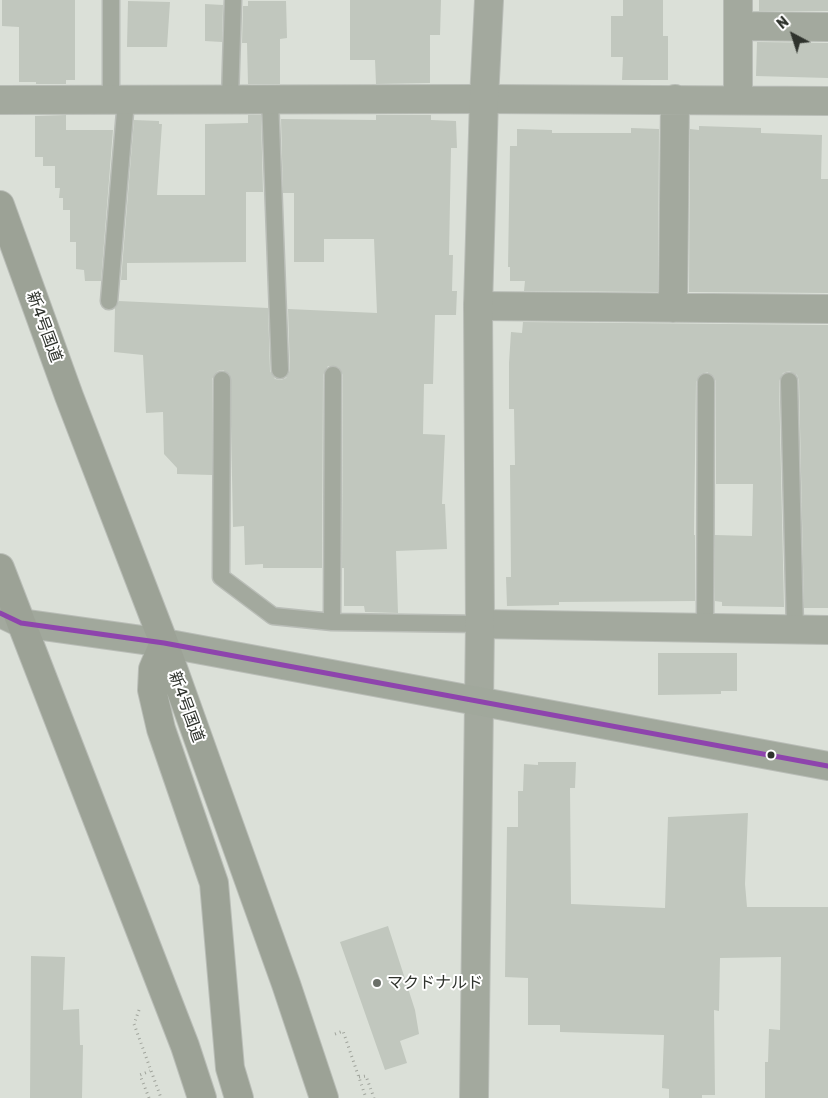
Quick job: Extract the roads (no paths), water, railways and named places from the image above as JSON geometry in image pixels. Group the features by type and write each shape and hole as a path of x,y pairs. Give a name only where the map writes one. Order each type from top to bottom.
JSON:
{"highway":[{"name":"新4号国道","path":"0,205 69,396 164,643 283,975 324,1098"},
{"path":"0,568 7,621 185,1046 202,1098"},
{"path":"164,643 153,669 152,690 160,729 214,884 230,1068 239,1098"}],"main road":[{"path":"7,621 164,643 478,703 828,766"}],"street":[{"path":"474,1098 480,624 478,306 489,0"},
{"path":"738,100 738,13 828,27"},
{"path":"0,100 484,98 828,101"},
{"path":"673,308 675,99"},
{"path":"478,306 828,309"},
{"path":"480,624 828,630"}],"lane":[{"path":"109,301 118,100 111,0"},
{"path":"230,99 233,0"},
{"path":"270,99 280,370"},
{"path":"332,622 333,375"},
{"path":"222,380 221,577 273,616 332,622 480,624"},
{"path":"789,381 795,630"},
{"path":"705,628 706,382"}],"place":[{"name":"マクドナルド","path":"377,983"}]}
